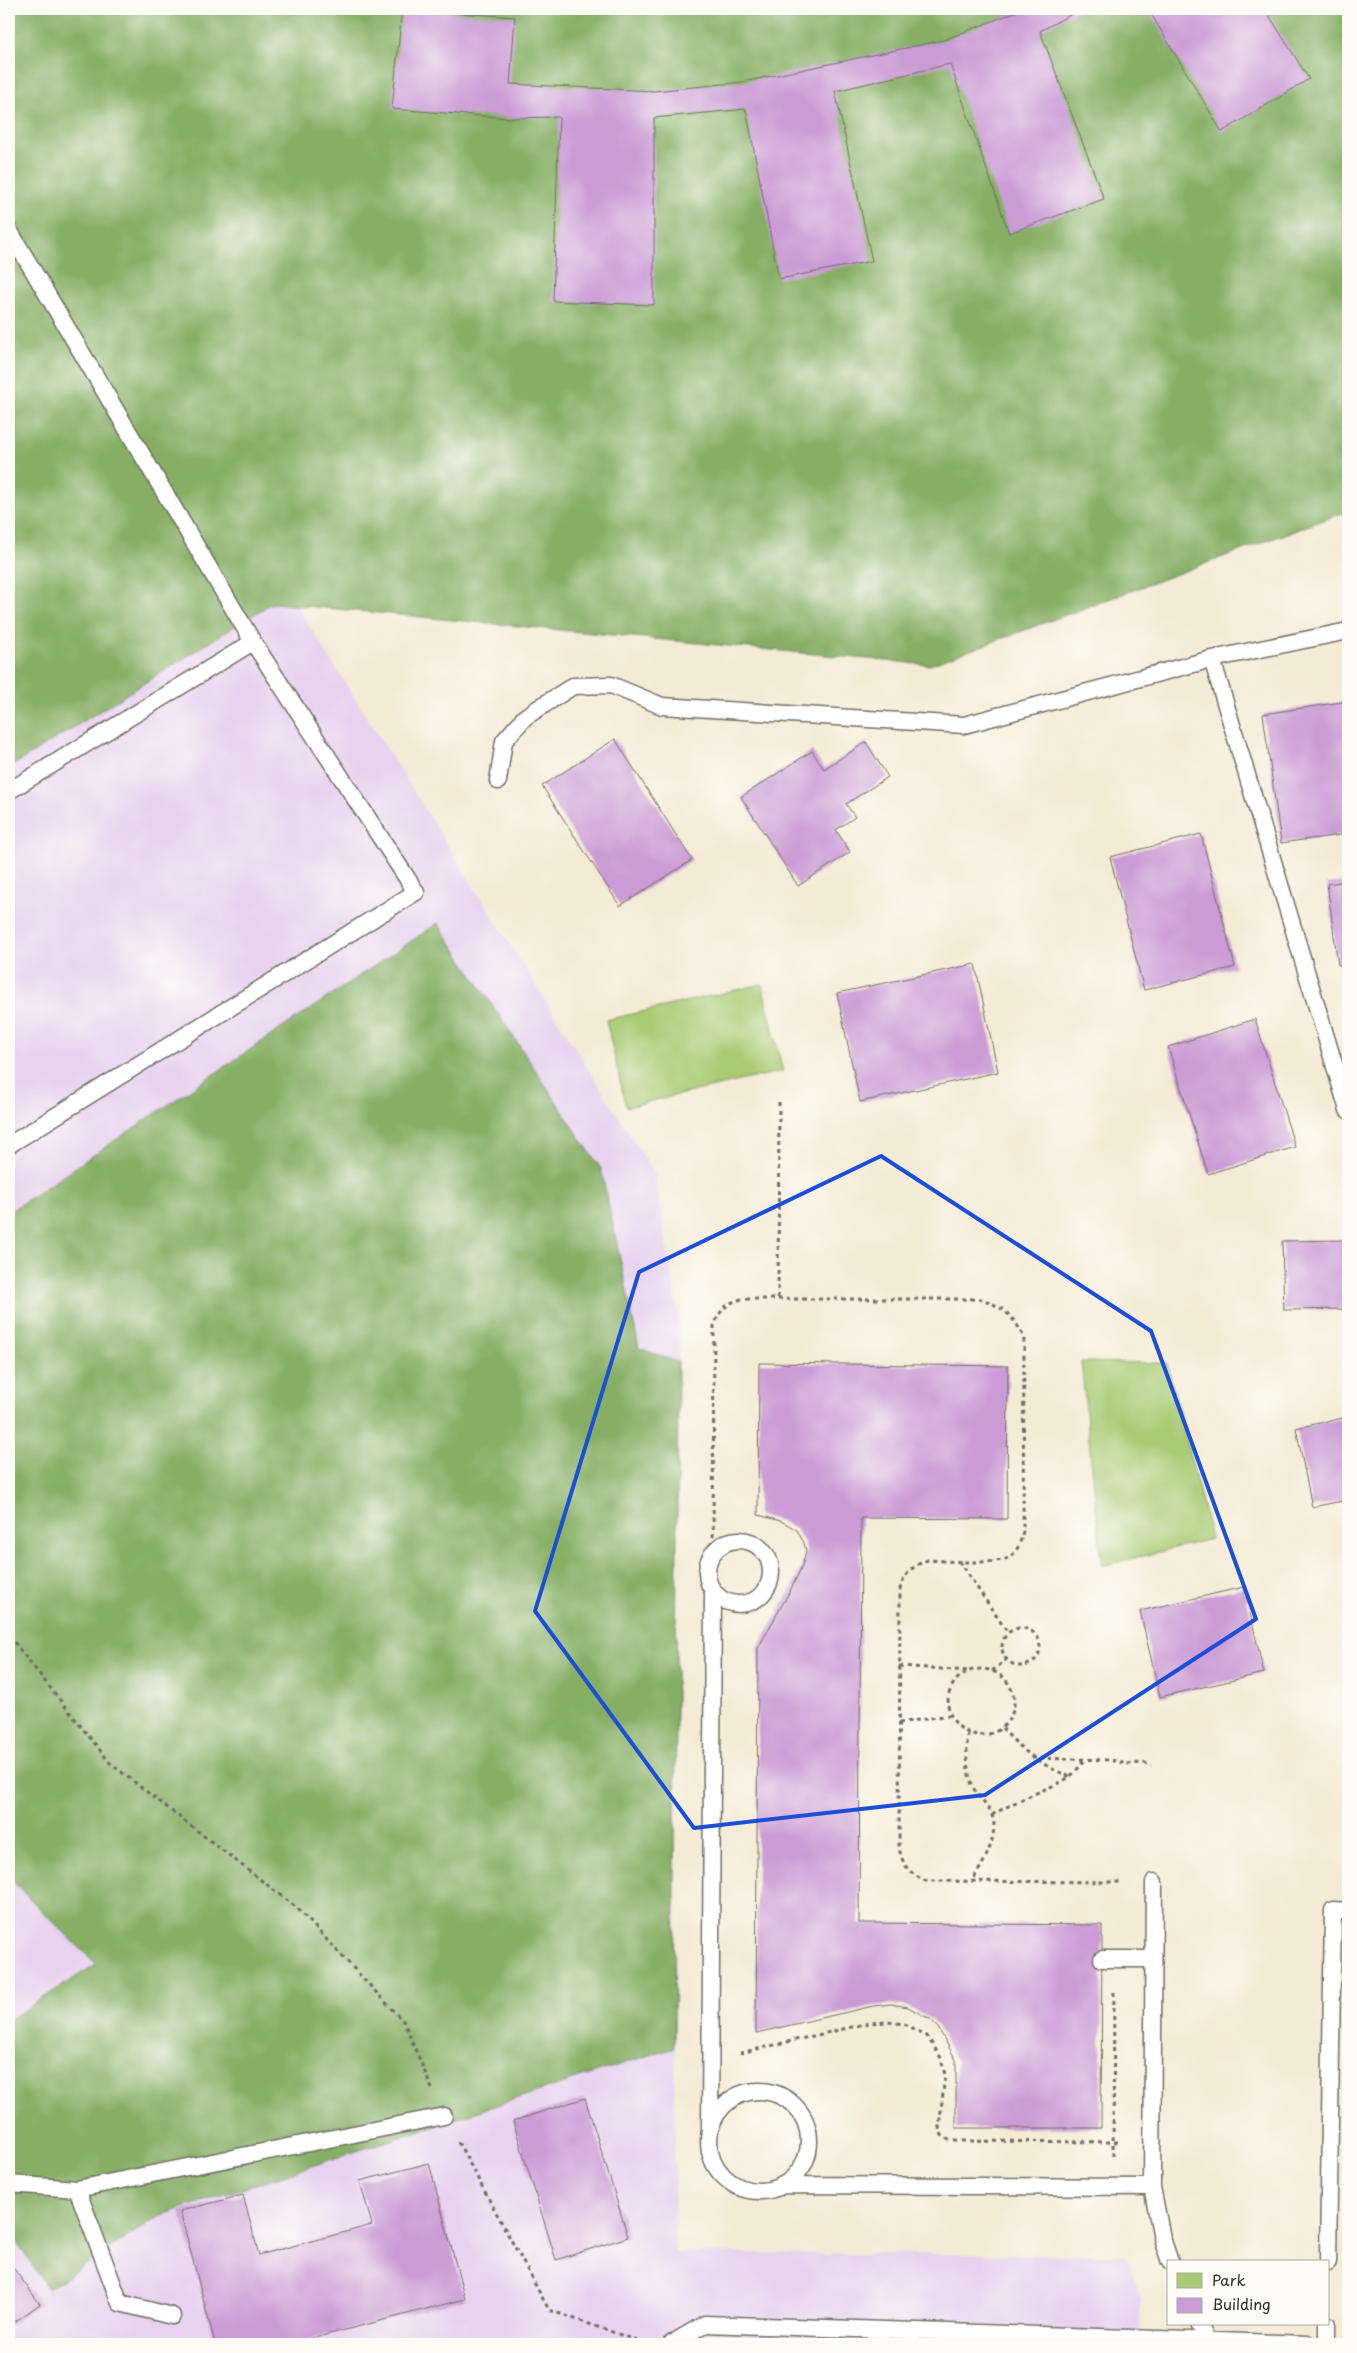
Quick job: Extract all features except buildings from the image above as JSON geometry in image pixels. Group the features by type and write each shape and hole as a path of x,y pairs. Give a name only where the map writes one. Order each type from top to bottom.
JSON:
{"lane":[{"path":"9,230 253,642 416,892 9,1145"},
{"path":"498,781 504,741 525,717 573,686 611,685 662,706 964,725 1212,659 1348,631"},
{"path":"9,791 253,642"},
{"path":"1212,659 1348,1110"},
{"path":"710,2131 717,2115 729,2101 745,2093 764,2091 781,2096 796,2107 806,2122 810,2140 807,2158 797,2174 783,2185 768,2191 752,2191 736,2186 724,2176 714,2163 709,2148 713,1590 707,1572 713,1553 720,1545 730,1541 751,1542 760,1547 768,1556 771,1566 771,1577 768,1587 761,1596 741,1604 721,1598 713,1590"},
{"path":"1154,1882 1152,2187 1162,2238 1169,2260"},
{"path":"1328,2260 1333,1910 1348,1911"},
{"path":"1108,1959 1153,1959"},
{"path":"9,2184 77,2189 444,2116"},
{"path":"783,2185 1152,2187"},
{"path":"77,2189 120,2303 172,2316"},
{"path":"671,2344 705,2324 1308,2344"},
{"path":"1199,2326 1208,2341"},
{"path":"1327,2326 1327,2344"}],"path":[{"path":"778,1298 779,1102"},
{"path":"713,1553 714,1326 720,1311 734,1300 778,1298 982,1299 998,1306 1018,1325 1024,1338 1023,1531 1021,1542 1016,1551 1008,1557 997,1561 928,1560 912,1568 902,1580 900,1590 899,1666 899,1848 902,1862 915,1876 926,1881 1102,1882"},
{"path":"958,1560 1008,1633"},
{"path":"1017,1628 1027,1629 1035,1635 1040,1644 1039,1654 1033,1662 1024,1666 1014,1666 1006,1660 1002,1651 1002,1641 1008,1633 1017,1628"},
{"path":"9,1636 111,1764 297,1908 404,2022 444,2116 549,2310 649,2344"},
{"path":"992,1671 1006,1660"},
{"path":"899,1666 971,1671 982,1669 992,1671 1001,1676 1008,1683 1015,1702 1009,1721 1002,1728 986,1735 968,1733 955,1723 950,1715 948,1705 949,1694 961,1676 971,1671"},
{"path":"899,1723 950,1715"},
{"path":"1002,1728 1032,1758 1051,1769 1071,1777"},
{"path":"968,1733 967,1756 971,1780 992,1815 990,1845 983,1864 971,1881"},
{"path":"1032,1758 1111,1760 1127,1764 1146,1763 1151,1766"},
{"path":"992,1815 1071,1777 1084,1759"},
{"path":"1108,1959 1113,2187"},
{"path":"710,2060 870,2024 897,2023 927,2036 941,2058 945,2075 939,2127 940,2135 944,2139 954,2141 1153,2142"}],"highlighted area":[{"path":"881,1156 1151,1331 1256,1619 985,1795 694,1828 535,1611 639,1272"}],"shaded area":[{"path":"9,149 654,1173 679,1319 674,2253 1126,2255 1140,2295 1140,2344 9,2344"}],"green space":[{"path":"9,9 1348,9 1348,511 930,665 272,603 9,768"},
{"path":"438,923 601,1169 639,1348 678,1362 674,2047 159,2216 48,2289 9,2231 9,2020 96,1964 9,1878 9,1212"},
{"path":"762,984 783,1071 626,1107 606,1020"},
{"path":"1081,1362 1167,1363 1211,1539 1102,1566"}]}
